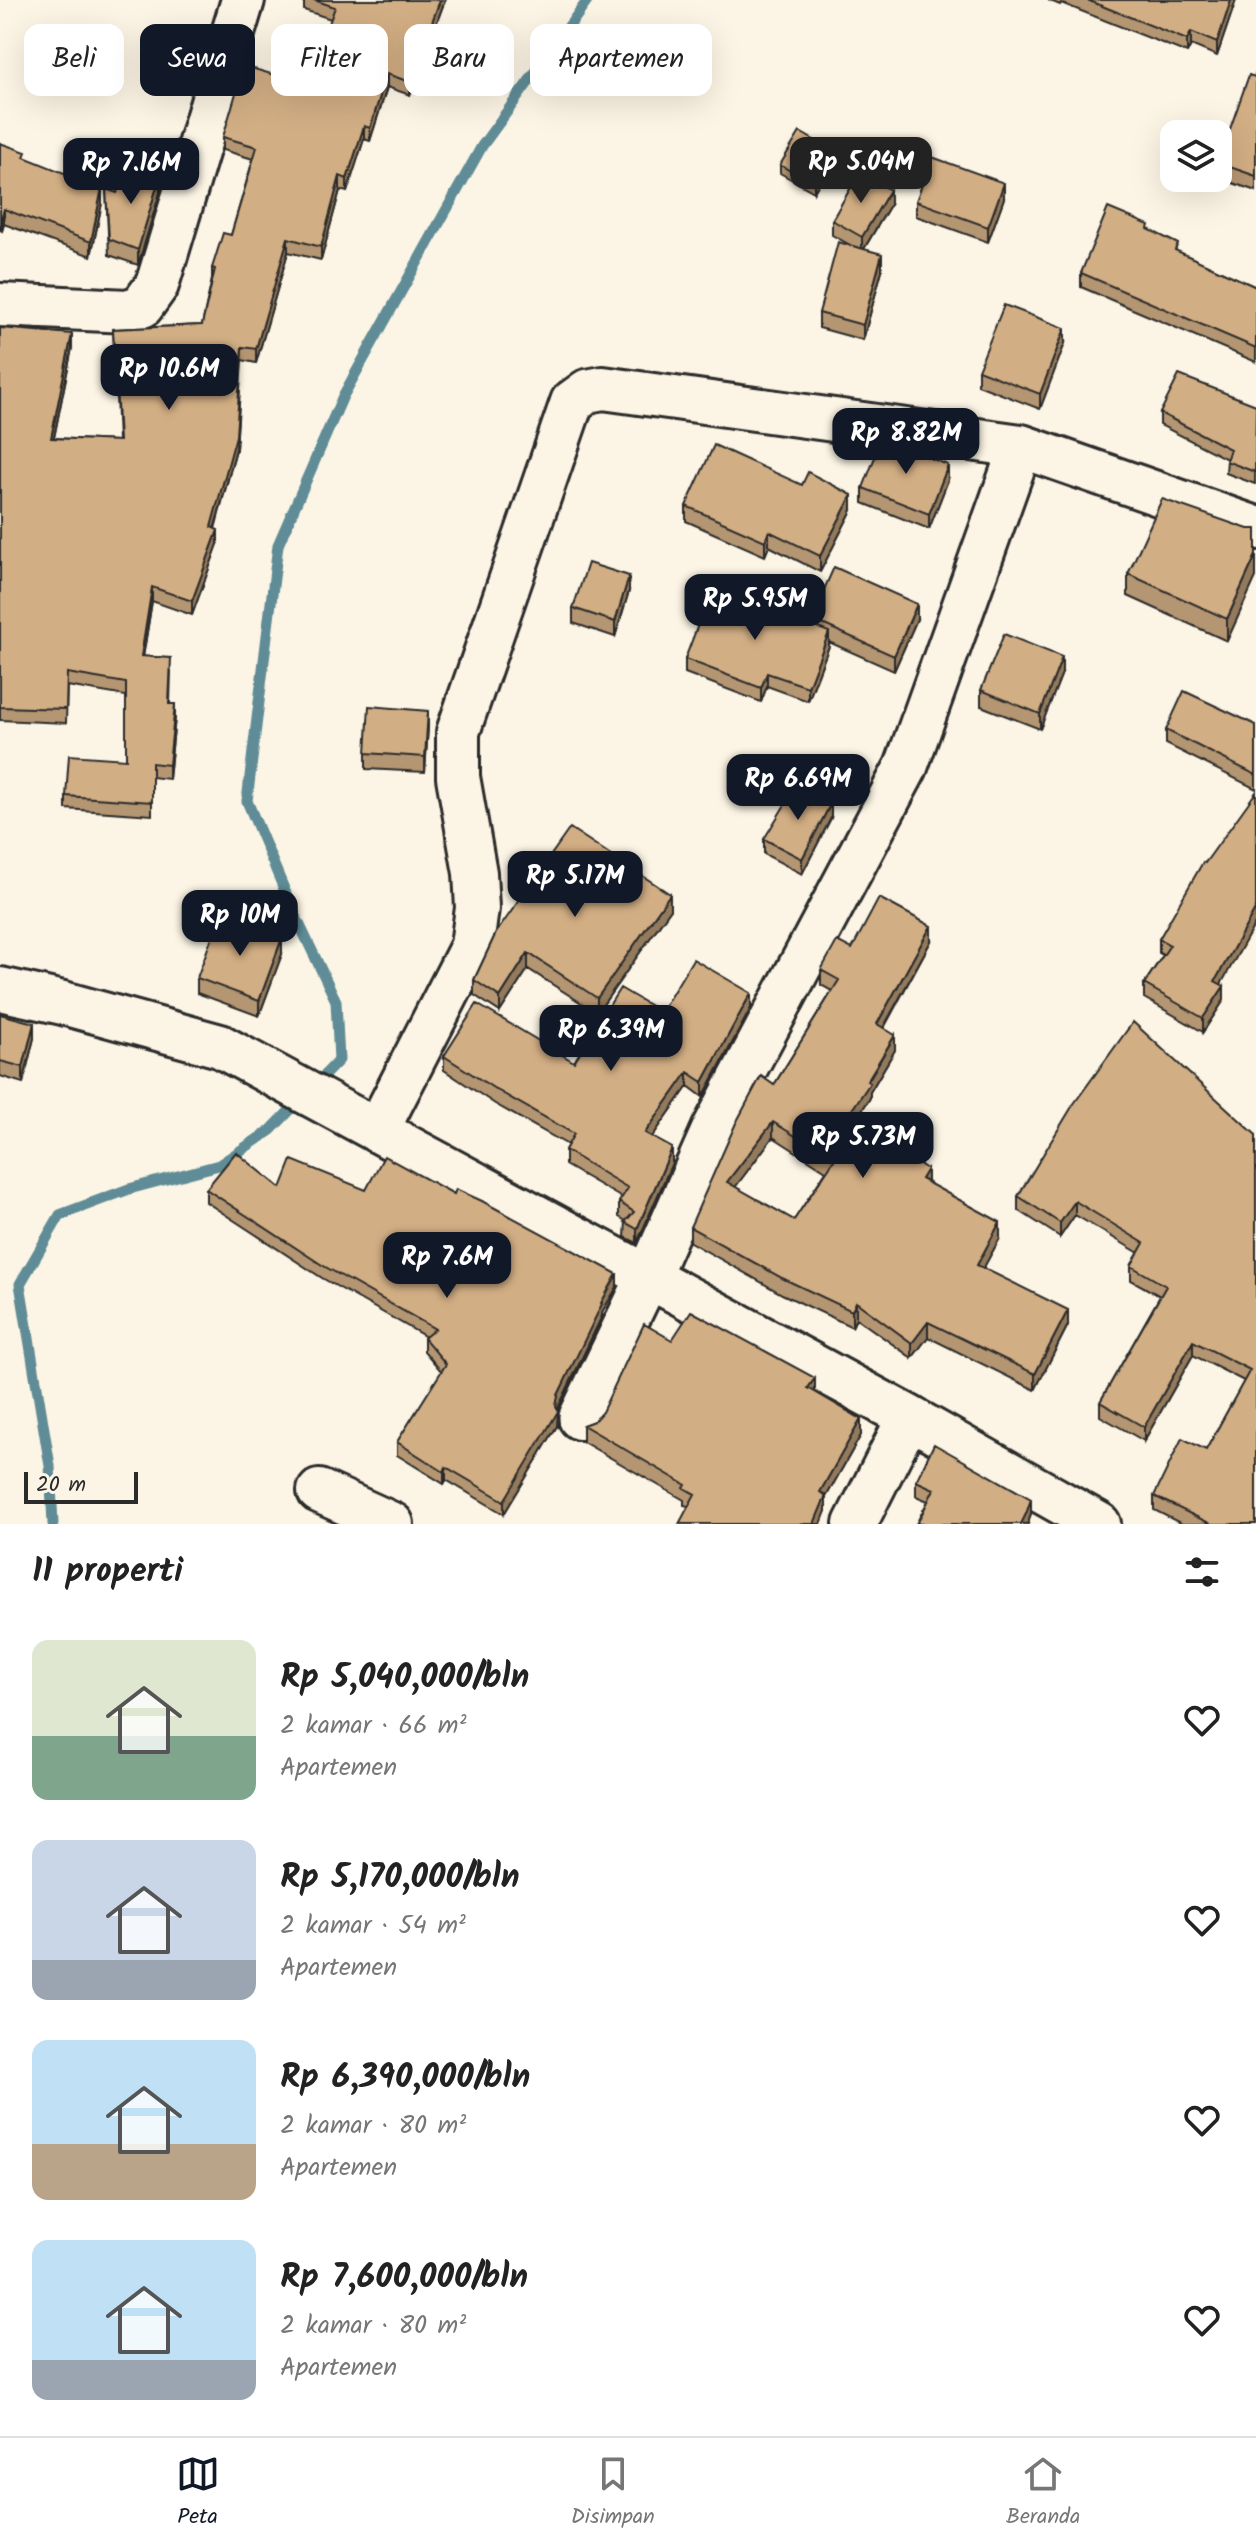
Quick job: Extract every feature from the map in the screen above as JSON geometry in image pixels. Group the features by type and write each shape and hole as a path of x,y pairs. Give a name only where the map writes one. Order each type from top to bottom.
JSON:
{"street":[{"path":"0,305 128,311 142,306 157,285 243,0"},
{"path":"377,1131 472,946 476,896 458,777 458,732 572,402 577,396 603,388 1021,446 1256,528"},
{"path":"580,1418 648,1277 714,1128 906,767 1021,446"},
{"path":"0,989 220,1046 909,1417 1099,1524"},
{"path":"855,1524 909,1417"},
{"path":"319,1491 392,1524"}],"building":[{"path":"314,0 440,0 431,24 404,24 404,80 388,74 388,24 329,24 335,7"},
{"path":"1087,0 1231,0 1217,43 1191,32 1187,40"},
{"path":"255,69 271,74 271,96 380,96 370,128 364,126 347,179 340,176 321,247 288,238 256,349 242,347 236,436 211,527 218,530 192,601 152,587 141,656 171,658 169,704 175,704 169,765 152,763 152,802 66,796 69,755 126,759 126,683 67,673 66,709 0,707 0,328 72,334 51,438 119,441 113,329 202,325 215,269 212,268 223,233 231,235 257,147 223,137 235,96 255,96"},
{"path":"1256,73 1256,176 1232,168 1232,123 1249,75 1255,77"},
{"path":"800,132 833,151 814,184 780,165"},
{"path":"0,143 26,152 24,157 102,188 91,242 4,209 0,216"},
{"path":"932,157 1004,183 988,227 916,201"},
{"path":"127,165 160,176 138,250 109,239 106,189 117,193"},
{"path":"860,172 890,190 862,237 832,220"},
{"path":"1108,208 1149,225 1148,229 1178,244 1175,250 1256,287 1256,348 1081,273"},
{"path":"838,242 882,254 863,325 819,313"},
{"path":"1004,305 1065,328 1040,394 978,370"},
{"path":"1179,375 1256,405 1255,472 1226,461 1230,449 1160,413"},
{"path":"882,439 948,465 929,514 863,488"},
{"path":"714,445 802,485 808,472 852,495 820,556 769,531 765,541 686,506"},
{"path":"1162,499 1248,529 1256,529 1256,555 1227,619 1128,574"},
{"path":"588,563 629,576 615,622 573,608"},
{"path":"834,567 917,604 894,656 811,619"},
{"path":"712,588 829,632 808,687 767,673 761,688 685,659"},
{"path":"1004,634 1062,657 1040,714 981,690"},
{"path":"1184,691 1256,725 1256,775 1166,730"},
{"path":"369,706 428,711 425,757 366,753"},
{"path":"797,785 831,803 802,859 764,839"},
{"path":"1256,792 1256,908 1215,981 1224,986 1203,1018 1144,984 1170,945 1159,939 1203,862"},
{"path":"570,828 670,894 597,998 528,953 500,997 474,980 496,933"},
{"path":"879,898 931,926 877,1024 895,1035 867,1081 870,1083 847,1117 927,1169 921,1179 1000,1222 977,1265 1068,1310 1035,1374 928,1322 912,1343 856,1302 852,1311 782,1278 690,1227 736,1123 761,1076 774,1085 839,980 821,970 837,941 852,949","holes":["773,1122 834,1160 794,1220 727,1182"]},
{"path":"220,915 282,938 259,1001 197,978"},
{"path":"693,959 751,993 703,1082 688,1072 645,1133 672,1148 637,1229 625,1222 634,1212 619,1202 628,1188 565,1150 574,1134 444,1056 477,1004 574,1062 620,988 661,1012"},
{"path":"0,1014 34,1023 23,1067 0,1061"},
{"path":"1133,1022 1256,1135 1256,1524 1211,1524 1154,1496 1182,1438 1206,1450 1250,1370 1193,1341 1144,1427 1100,1402 1166,1286 1131,1266 1144,1243 1075,1201 1060,1223 1018,1196 1073,1105"},
{"path":"236,1152 281,1188 292,1160 366,1190 384,1156 454,1194 456,1189 482,1201 617,1274 558,1395 556,1406 559,1415 557,1413 504,1501 446,1467 444,1472 397,1442 446,1364 424,1338 435,1329 322,1265 206,1189"},
{"path":"691,1311 815,1378 808,1388 861,1419 820,1492 826,1495 814,1524 679,1524 695,1494 684,1488 686,1485 583,1425 594,1421 602,1412 644,1324 672,1340"},
{"path":"934,1444 1031,1499 1021,1524 917,1524 934,1489 916,1481"}],"waterway":[{"path":"312,1088 339,1060 336,1001 295,915 247,801 278,545 343,396 482,146 588,0"},
{"path":"53,1524 50,1466 20,1284 60,1215 129,1189 219,1165 271,1130 300,1100"}]}
